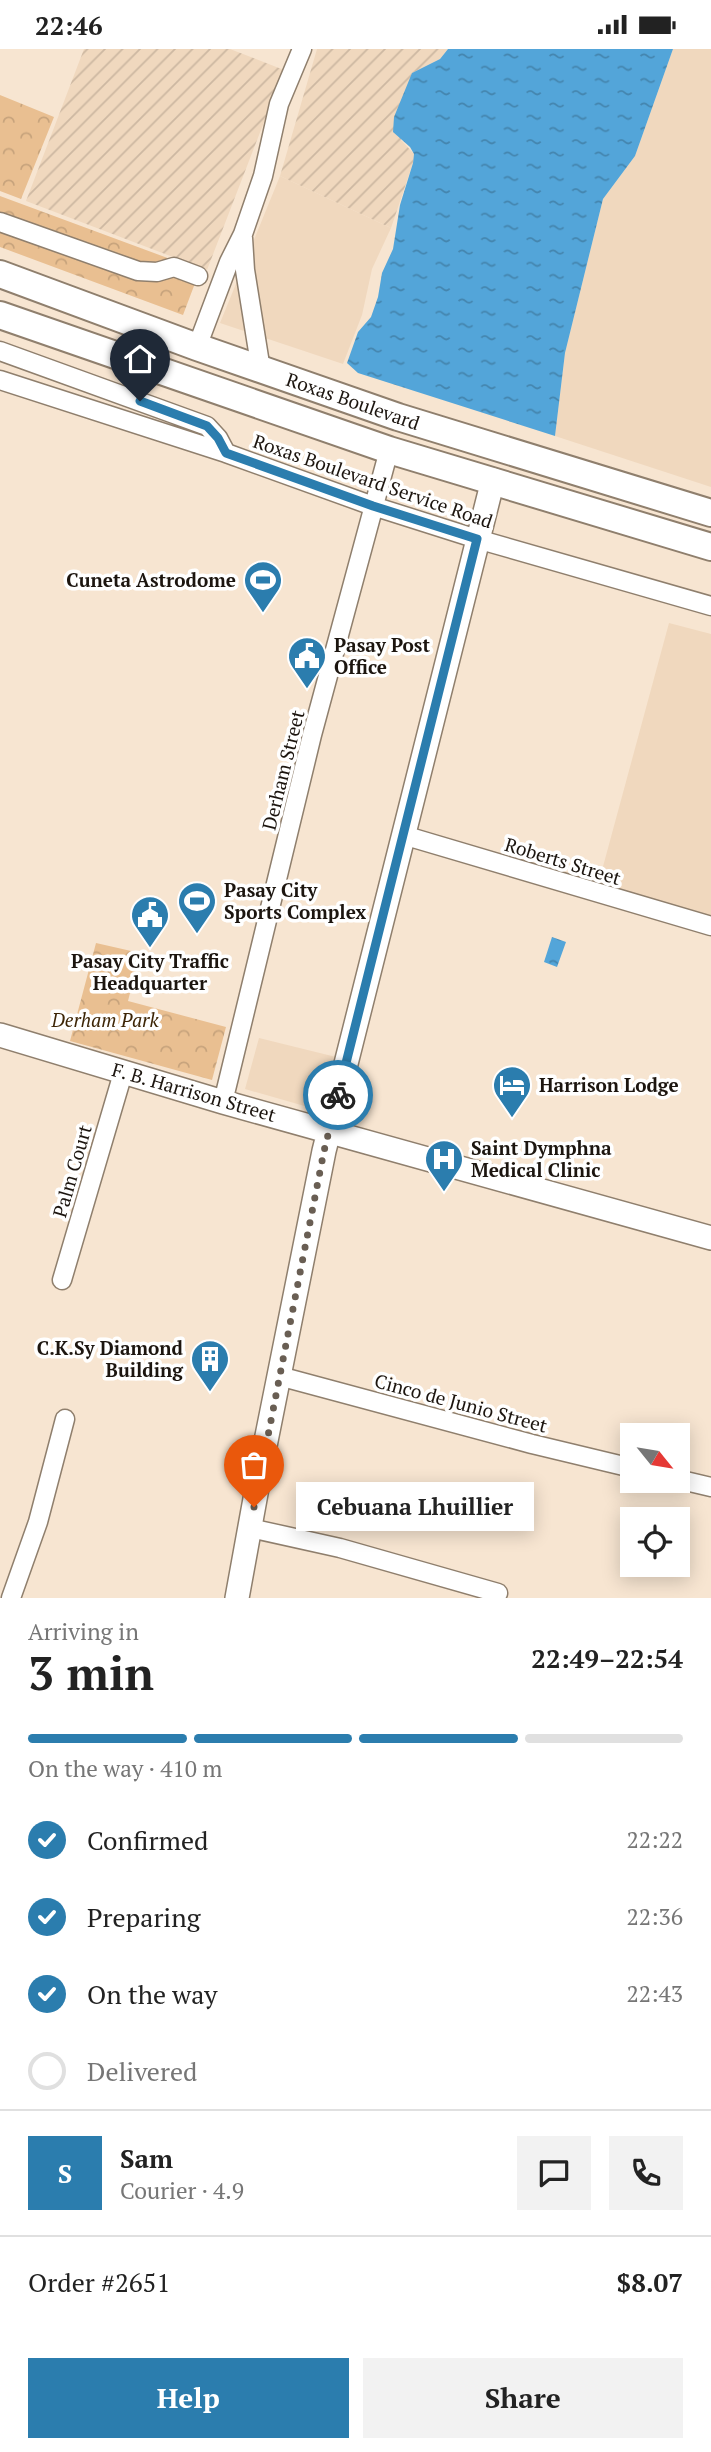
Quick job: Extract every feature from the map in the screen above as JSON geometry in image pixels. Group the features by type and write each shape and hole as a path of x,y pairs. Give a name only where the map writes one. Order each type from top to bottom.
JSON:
{"highway":[{"name":"Roxas Boulevard","path":"0,274 398,417 711,513"},
{"name":"Roxas Boulevard","path":"0,315 389,450 711,547"}],"main road":[{"path":"237,1598 330,1130 493,480"},
{"name":"F. B. Harrison Street","path":"1,1040 711,1238"}],"street":[{"path":"197,347 229,262 243,234 263,176 279,104 302,49"},
{"path":"0,222 138,271 157,272 174,267 198,276"},
{"path":"243,234 245,271 261,370"},
{"name":"Roxas Boulevard Service Road","path":"0,351 207,426 226,453 373,506 477,539 711,606"},
{"path":"0,380 226,453"},
{"name":"Derham Street","path":"223,1102 312,735 389,450"},
{"name":"Roberts Street","path":"403,835 711,926"},
{"name":"Palm Court","path":"62,1280 123,1073"},
{"name":"Cinco de Junio Street","path":"279,1376 620,1465"},
{"path":"10,1598 38,1522 65,1419"},
{"path":"690,1482 711,1487"},
{"path":"250,1528 340,1548 498,1594"}],"shaded area":[{"path":"84,49 230,49 284,70 207,270 26,201"},
{"path":"317,49 448,49 440,59 412,73 401,140 414,154 413,163 391,228 280,176"},
{"path":"673,49 711,49 711,487 555,436 565,353 603,199 635,156"},
{"path":"280,176 391,228 372,269 362,315 343,364 220,323"},
{"path":"669,623 711,634 711,916 598,885"},
{"path":"259,1038 336,1057 322,1111 245,1089"}],"green space":[{"path":"0,95 54,117 21,199 0,191"},
{"path":"0,196 200,270 183,315 0,247"},
{"name":"Derham Park","path":"96,943 140,953 128,1001 226,1027 212,1080 70,1041"}],"water":[{"path":"448,49 673,49 635,156 603,199 565,353 555,436 358,373 347,363 358,332 371,317 378,297 382,273 393,249 400,205 413,163 414,154 410,147 393,132 394,117 412,73 440,59"},
{"path":"552,937 566,942 557,967 544,962"}],"way so far":[{"path":"254,1507 324,1151 338,1095"}],"place":[{"name":"Cuneta Astrodome","path":"263,614"},
{"name":"Pasay Post Office","path":"307,690"},
{"name":"Pasay City Sports Complex","path":"197,935"},
{"name":"Pasay City Traffic Headquarter","path":"150,949"},
{"name":"Harrison Lodge","path":"512,1119"},
{"name":"Saint Dymphna Medical Clinic","path":"444,1193"},
{"name":"C.K.Sy Diamond Building","path":"210,1393"},
{"name":"Cebuana Lhuillier","path":"254,1507"}],"route":[{"path":"140,401 207,426 214,432 226,453 373,506 477,539 338,1095"}]}
